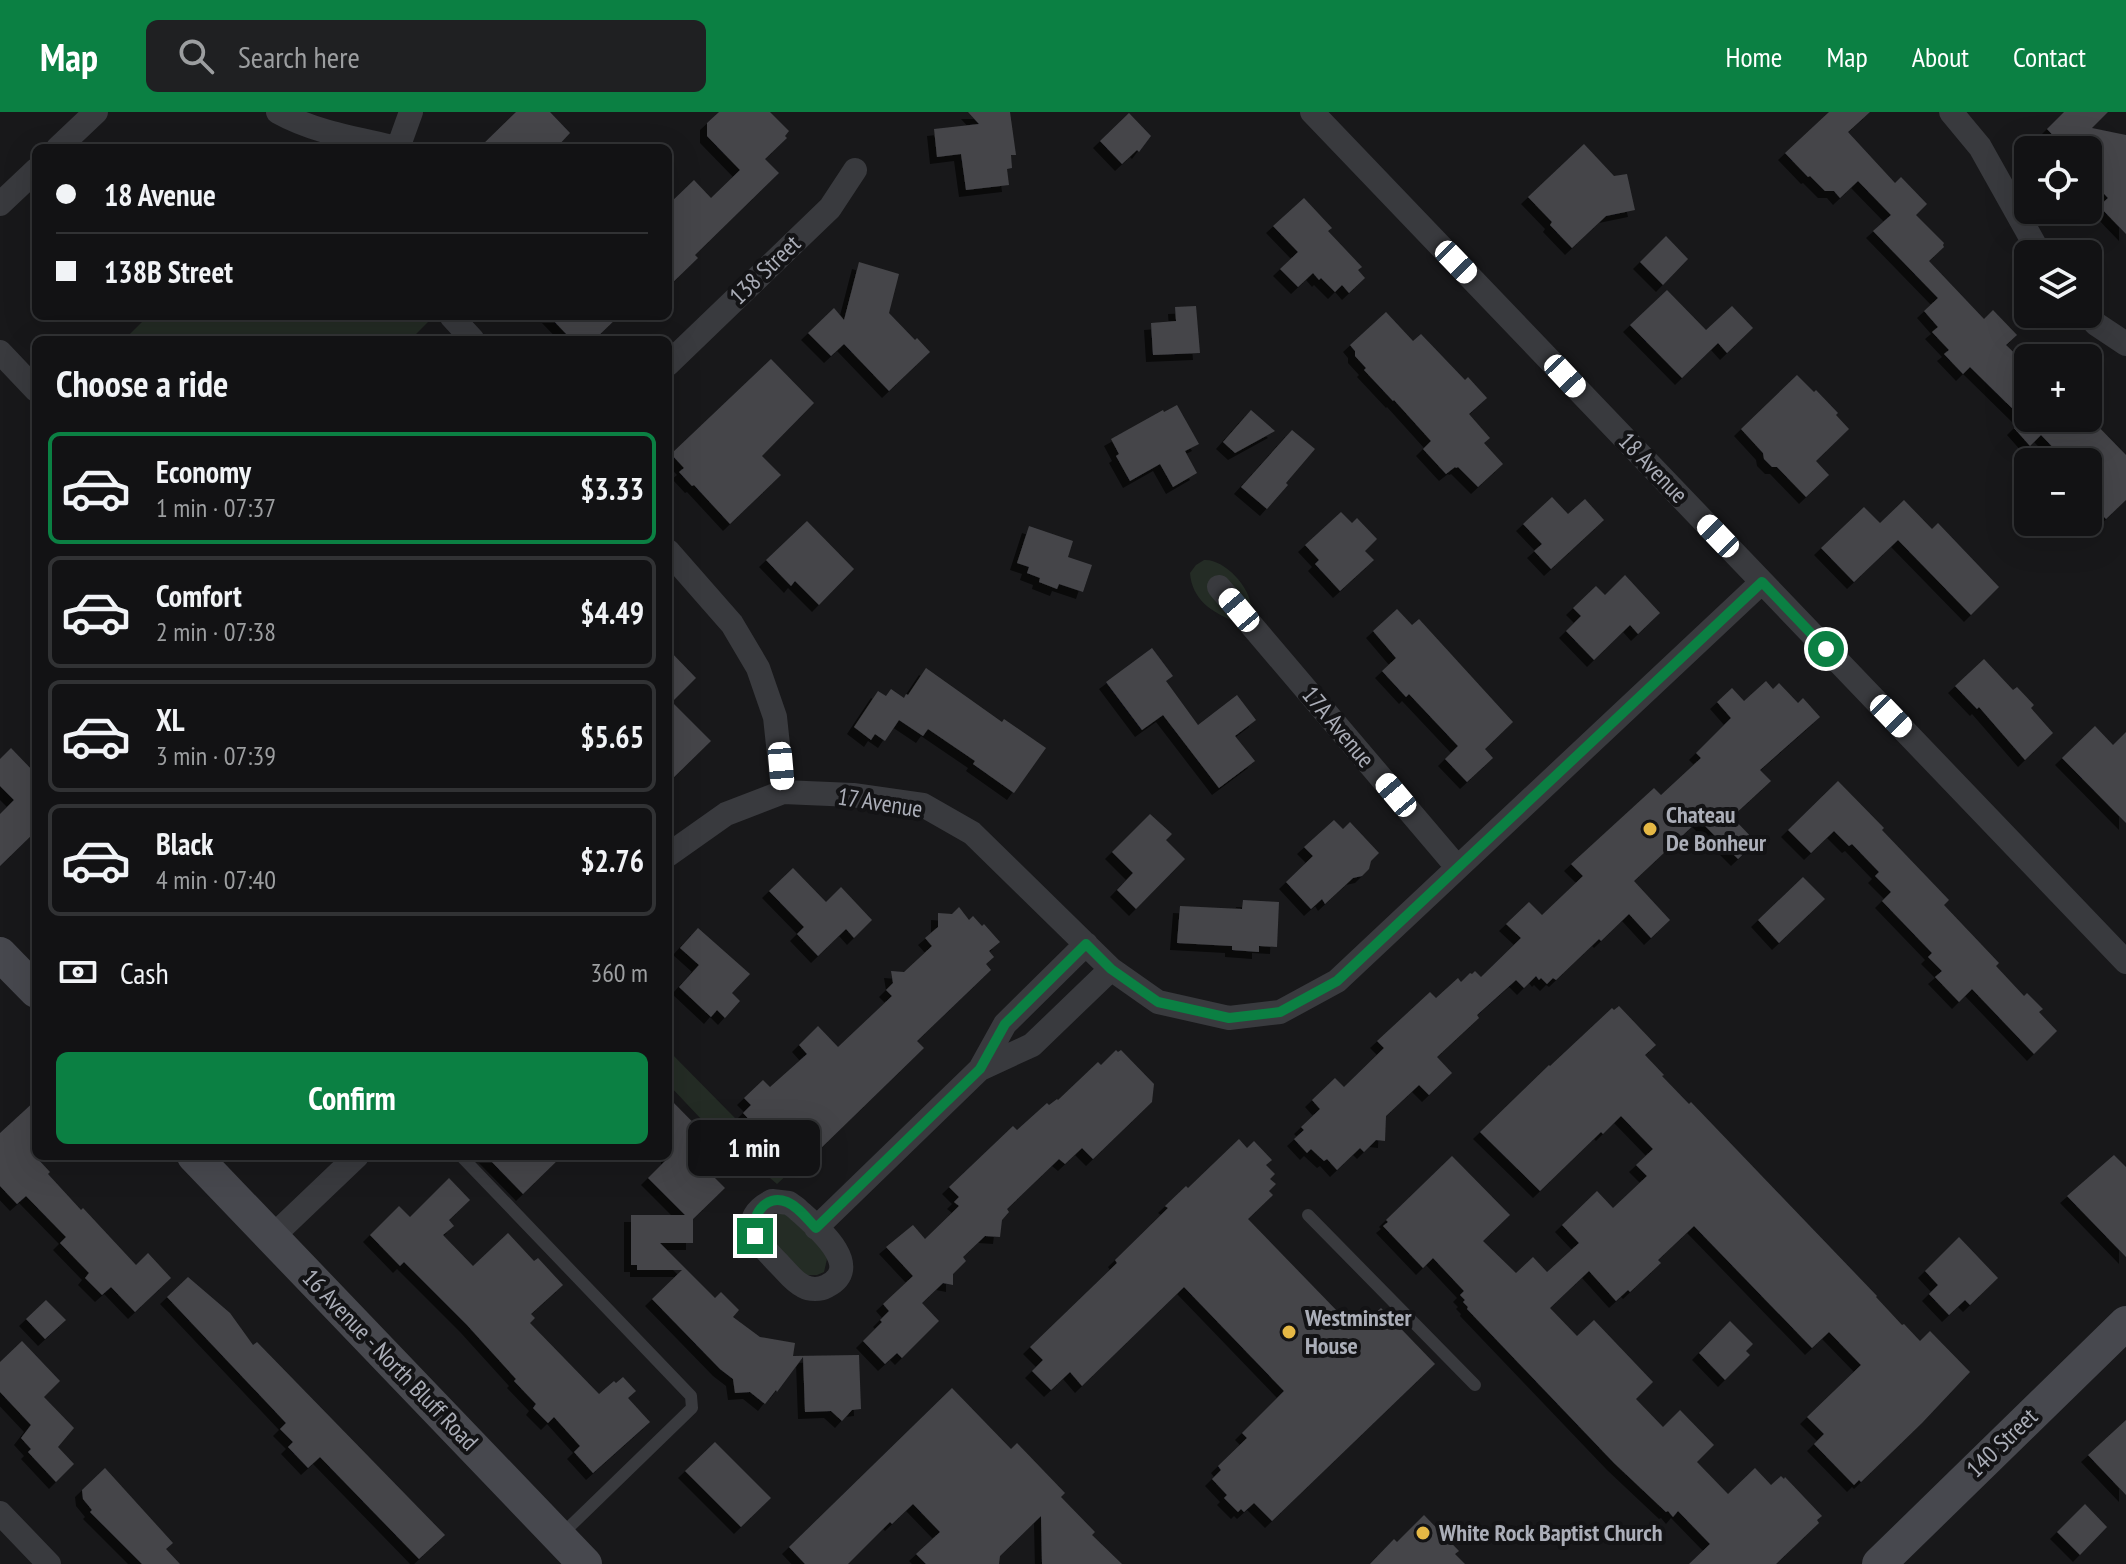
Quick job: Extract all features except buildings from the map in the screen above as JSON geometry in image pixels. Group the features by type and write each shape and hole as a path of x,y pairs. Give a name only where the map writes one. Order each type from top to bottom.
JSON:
{"main road":[{"path":"0,954 32,987"},
{"name":"16 Avenue - North Bluff Road","path":"198,1160 585,1564"},
{"name":"140 Street","path":"1879,1564 2126,1323"}],"street":[{"path":"62,144 96,112"},
{"path":"278,112 297,123 379,144"},
{"path":"399,144 411,112"},
{"name":"18 Avenue","path":"1312,112 2126,962"},
{"path":"1951,112 1980,147 2032,240"},
{"name":"138 Street","path":"672,360 830,208 855,170"},
{"path":"0,204 32,174"},
{"path":"455,320 469,336"},
{"path":"2102,328 2126,344"},
{"path":"0,352 32,386"},
{"path":"672,556 732,624 758,668 775,717 783,792 726,814 672,852"},
{"name":"17 Avenue","path":"783,792 853,795 923,805 972,833 1111,969 1158,1002 1229,1018 1280,1012 1337,981 1762,582"},
{"name":"17A Avenue","path":"1219,587 1457,867"},
{"path":"816,1228 980,1069 1005,1024 1086,944"},
{"path":"980,1069 1032,1045 1111,969"},
{"path":"272,1237 353,1160"},
{"path":"0,1513 49,1564"}],"lane":[{"path":"465,1160 691,1396 692,1408 559,1537"},
{"path":"1308,1215 1475,1385"}],"shaded area":[{"path":"144,320 430,320 414,336 128,336"},
{"path":"1204,560 1221,565 1238,578 1249,596 1250,614 1234,621 1204,603 1194,590 1190,573"},
{"path":"672,1054 789,1173 777,1184 702,1120 672,1088"},
{"path":"784,1212 824,1250 827,1259 824,1272 805,1275 774,1242 767,1223 772,1216"}],"place":[{"name":"Chateau De Bonheur","path":"1650,829"},
{"name":"Westminster House","path":"1289,1332"},
{"name":"White Rock Baptist Church","path":"1423,1533"}],"route":[{"path":"755,1236 754,1219 764,1205 772,1201 789,1203 816,1228 980,1069 1005,1024 1086,944 1111,969 1158,1002 1229,1018 1280,1012 1337,981 1762,582 1826,649"}]}
